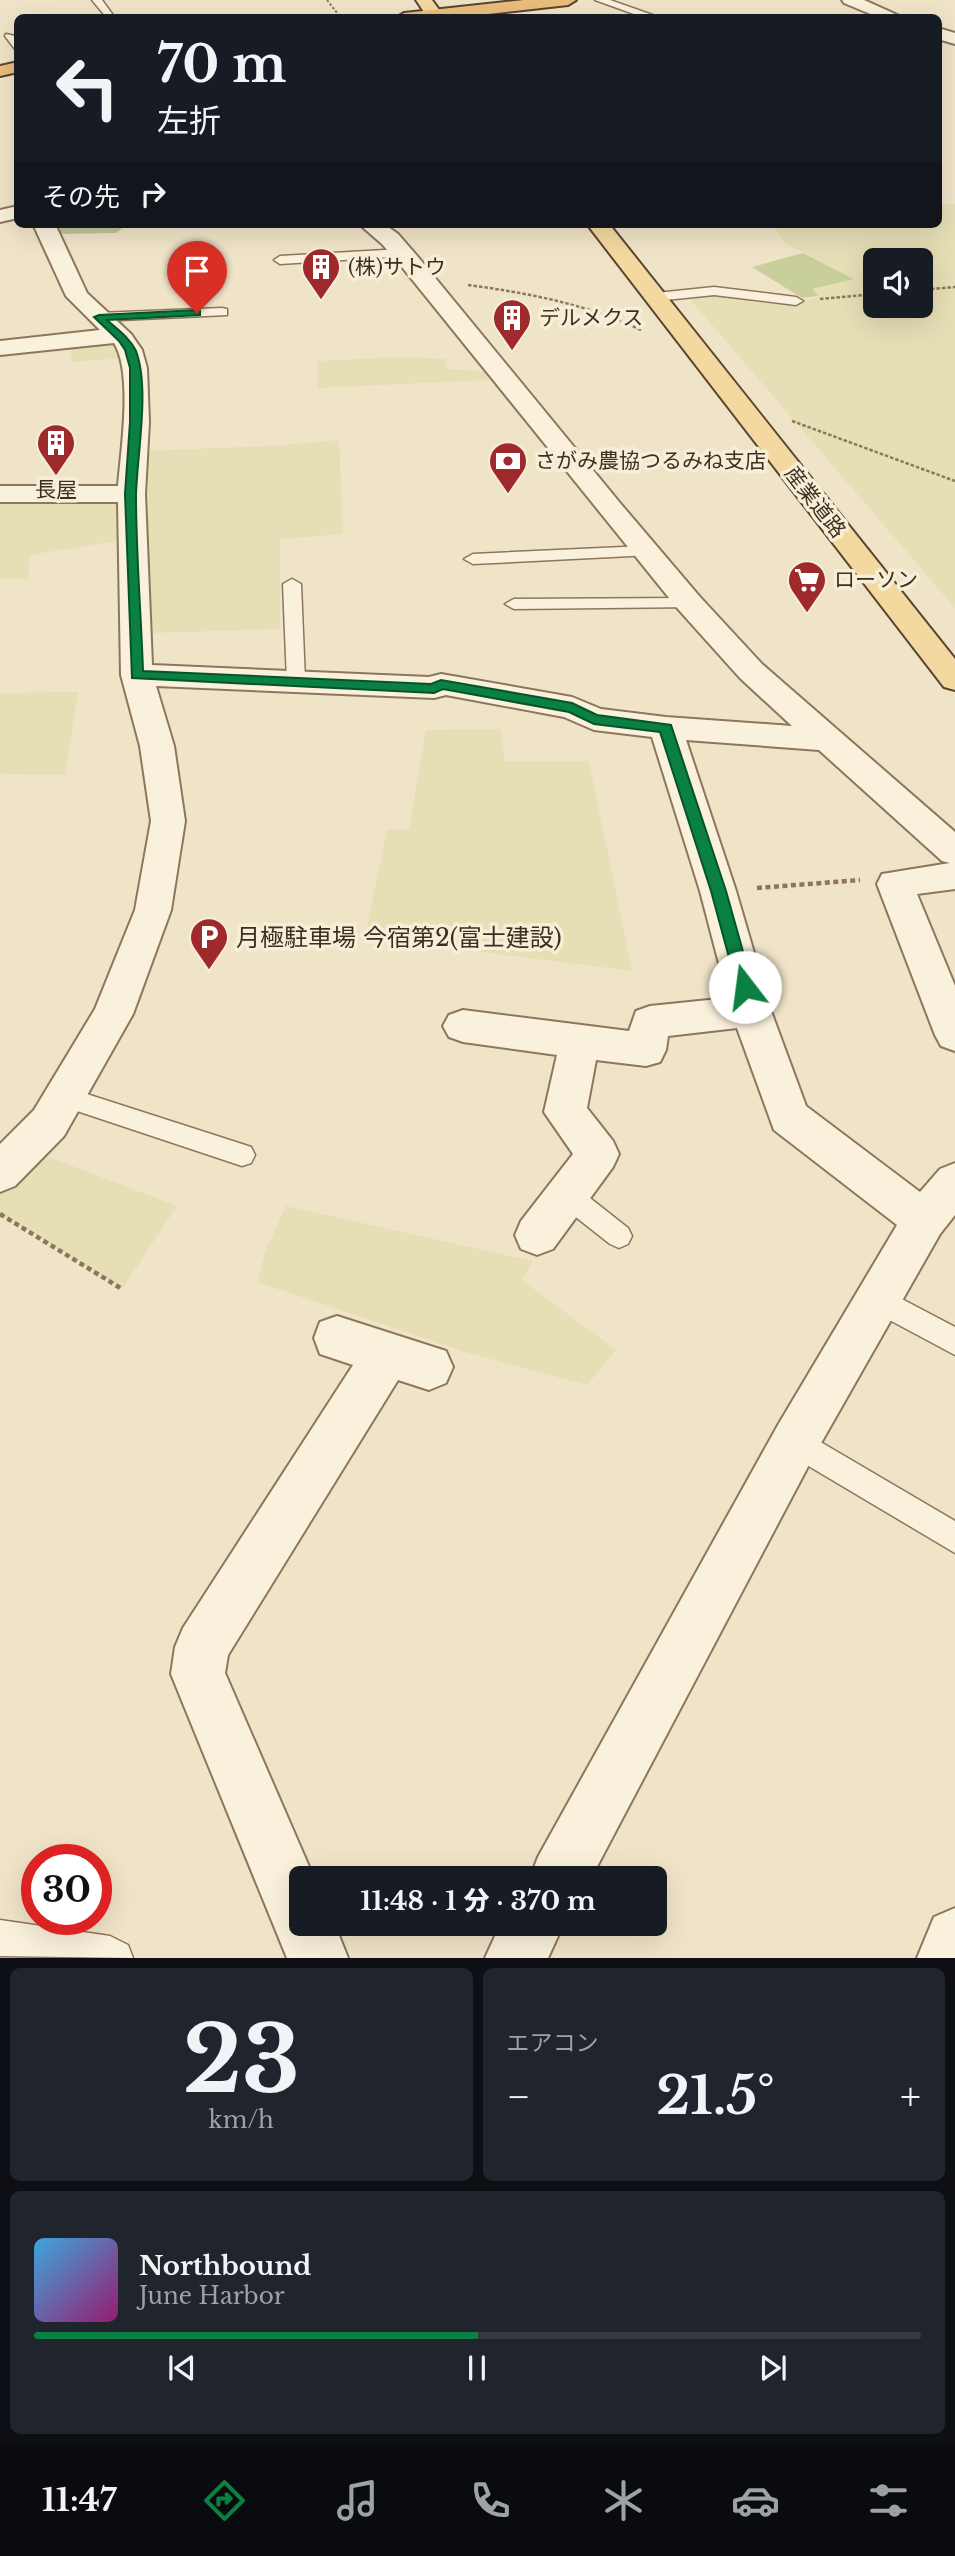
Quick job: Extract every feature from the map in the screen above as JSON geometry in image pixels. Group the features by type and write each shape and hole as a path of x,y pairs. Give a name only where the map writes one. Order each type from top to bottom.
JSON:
{"highway":[{"path":"432,10 568,0"}],"main road":[{"name":"産業道路","path":"601,228 955,680"}],"street":[{"path":"855,2 894,0"},
{"path":"855,2 886,14"},
{"path":"0,1173 49,1123 113,1014 155,902 168,821 157,746 137,675 131,494 136,422 135,368 130,350 78,296 46,228"},
{"path":"375,228 390,239 425,280 645,551 751,671 955,852"},
{"path":"0,348 118,335"},
{"path":"0,494 131,494"},
{"path":"137,675 434,688 441,684 572,708 594,719 666,728 827,739"},
{"path":"666,728 718,891 751,1011 789,1116 924,1220"},
{"path":"955,876 895,884 955,1035"},
{"path":"463,1026 646,1049 650,1022 751,1011"},
{"path":"537,1235 597,1154 565,1112 580,1041"},
{"path":"565,1866 795,1442 924,1220 955,1182"},
{"path":"289,1890 198,1674 202,1647 408,1360 337,1338"},
{"path":"309,1936 318,1958"},
{"path":"515,1958 527,1936"},
{"path":"947,1958 955,1938"}],"lane":[{"path":"97,0 109,14"},
{"path":"600,0 644,14"},
{"path":"10,36 14,43"},
{"path":"280,260 402,253"},
{"path":"656,297 714,291 796,301"},
{"path":"99,317 222,312"},
{"path":"473,559 645,551"},
{"path":"292,584 296,681"},
{"path":"514,604 689,603"},
{"path":"65,1097 242,1155"},
{"path":"567,1195 619,1236"},
{"path":"879,1300 955,1342"},
{"path":"795,1442 955,1538"},
{"path":"0,1938 110,1954 115,1958"}],"path":[{"path":"327,0 338,14"},
{"path":"425,280 544,296 611,316 645,332"},
{"path":"933,289 955,288"},
{"path":"796,301 863,295"},
{"path":"753,422 786,419 955,481"},
{"path":"718,891 881,879 895,884"},
{"path":"0,1214 122,1289"}],"shaded area":[{"path":"955,204 955,608 688,297 713,294 795,304 818,297 811,290 853,278 785,243 776,228 942,228 942,205"},
{"path":"108,341 117,344 124,358 72,362 70,344"},
{"path":"399,357 446,359 446,369 483,371 489,380 317,388 318,361"},
{"path":"339,440 343,534 280,539 280,629 151,633 141,451 271,446"},
{"path":"0,501 126,501 128,539 30,555 28,579 0,579"},
{"path":"78,692 65,775 0,774 0,693"},
{"path":"501,729 505,761 589,761 632,971 365,937 387,830 409,829 426,730"},
{"path":"25,1148 177,1206 122,1289 0,1214 0,1173"},
{"path":"286,1206 533,1261 522,1280 616,1350 587,1385 465,1352 257,1282 265,1252"}],"green space":[{"path":"54,228 123,228 116,233 55,234"},
{"path":"803,253 854,279 812,289 818,296 802,298 752,267"}],"place":[{"name":"(株)サトウ","path":"321,301"},
{"name":"デルメクス","path":"512,352"},
{"name":"長屋","path":"56,477"},
{"name":"さがみ農協つるみね支店","path":"508,495"},
{"name":"ローソン","path":"807,614"},
{"name":"月極駐車場 今宿第2(富士建設)","path":"209,971"}],"route":[{"path":"197,313 99,317 123,339 130,350 135,368 136,422 131,494 137,675 434,688 441,684 572,708 594,719 666,728 718,891 745,987"}]}
